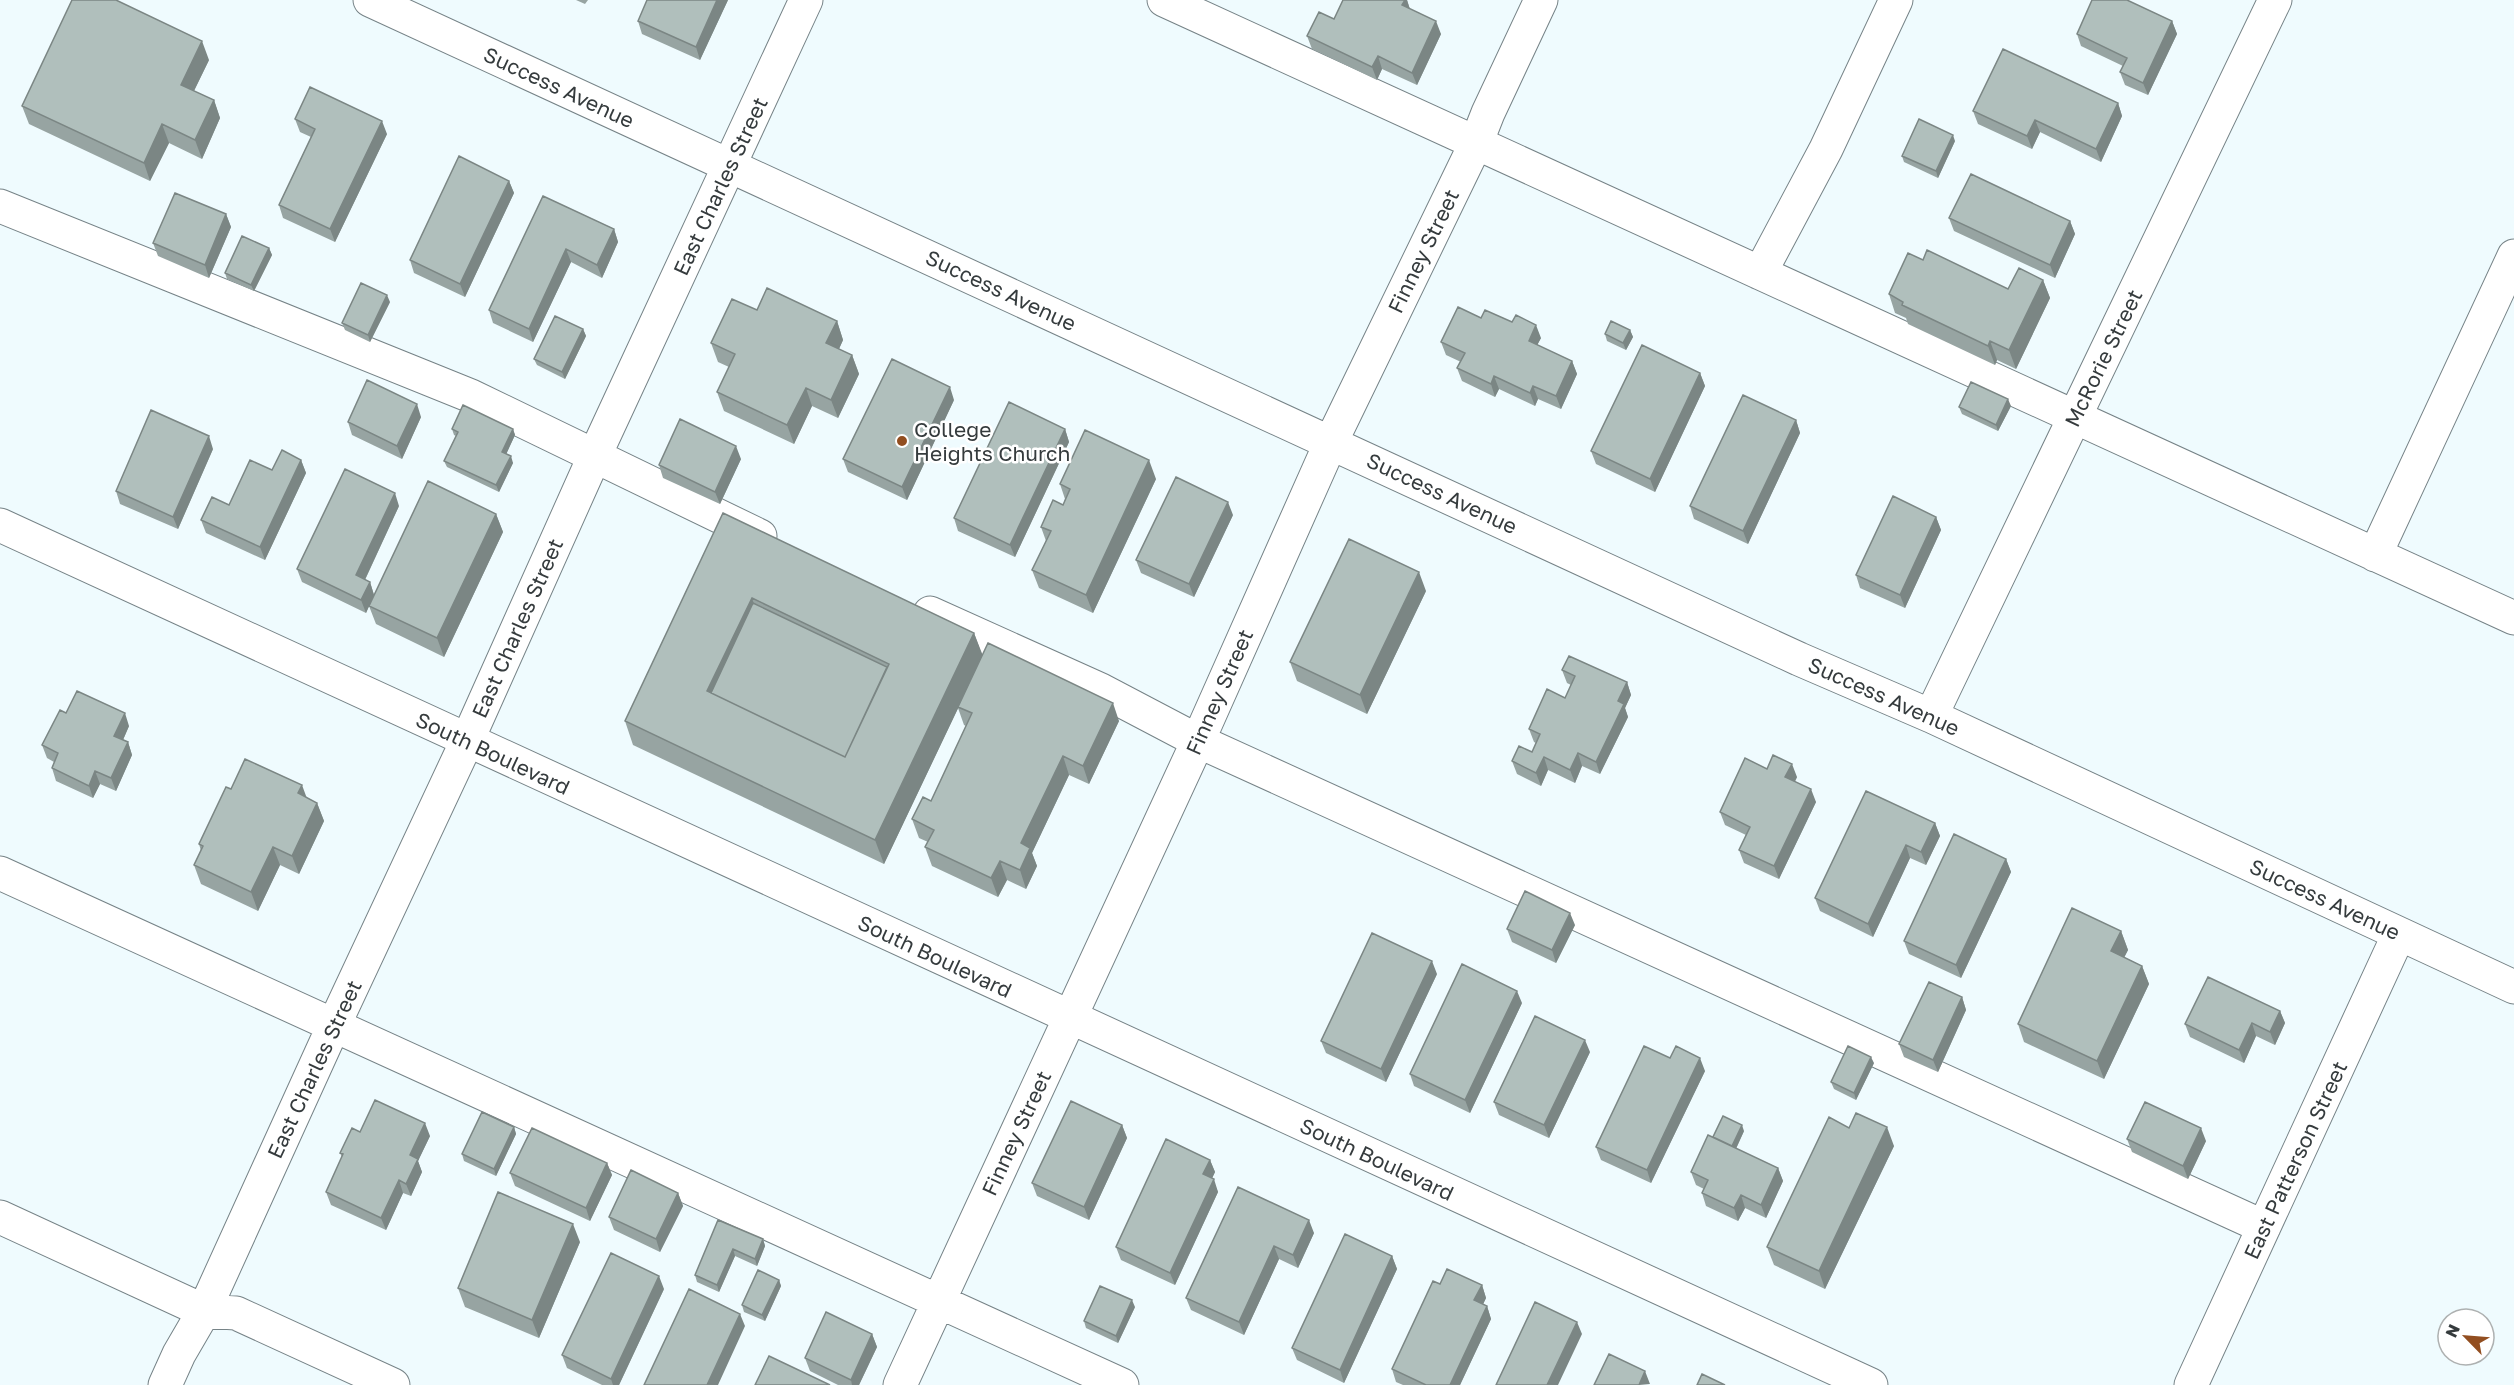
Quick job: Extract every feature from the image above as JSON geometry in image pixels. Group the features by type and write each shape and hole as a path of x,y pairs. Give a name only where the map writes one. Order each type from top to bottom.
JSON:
{"street":[{"name":"Success Avenue","path":"370,0 1799,659 1931,716 2514,987"},
{"name":"East Charles Street","path":"165,1385 179,1354 204,1311 467,741 595,455 806,0"},
{"name":"Finney Street","path":"900,1385 1198,741 1331,442 1477,141 1541,0"},
{"path":"1760,273 1826,149 1896,0"},
{"name":"McRorie Street","path":"1931,716 2275,0"},
{"path":"1169,1 2514,618"},
{"path":"0,206 471,396 790,549"},
{"path":"2375,555 2514,256"},
{"name":"South Boulevard","path":"0,525 1871,1385"},
{"path":"908,603 1101,690 1198,741 2264,1227"},
{"path":"0,873 1122,1385"},
{"name":"East Patterson Street","path":"2191,1385 2399,934"},
{"path":"0,1217 204,1311 236,1313 393,1385"}],"building":[{"path":"72,0 116,0 202,41 181,85 214,100 195,140 162,124 144,163 22,106"},
{"path":"647,0 717,0 696,47 638,21"},
{"path":"1343,0 1405,0 1402,5 1436,21 1412,73 1378,56 1372,67 1307,36 1319,12 1334,19"},
{"path":"2092,0 2127,0 2172,21 2143,83 2120,72 2127,58 2077,34"},
{"path":"2003,49 2118,103 2096,149 2035,120 2027,136 1973,111"},
{"path":"310,87 382,121 330,229 279,205 315,129 295,119"},
{"path":"1919,119 1953,135 1936,171 1902,156"},
{"path":"459,156 509,181 460,284 410,260"},
{"path":"1971,174 2070,221 2050,265 1949,218"},
{"path":"175,193 226,214 205,265 153,243"},
{"path":"543,196 614,229 597,265 566,249 529,329 489,310"},
{"path":"242,236 269,248 251,285 225,273"},
{"path":"1927,250 2008,289 2019,268 2043,280 2009,350 1990,341 1988,346 1902,305 1903,302 1889,294 1908,253 1923,260"},
{"path":"361,283 387,295 368,335 342,323"},
{"path":"767,288 837,321 826,343 852,355 831,400 806,388 787,425 717,392 735,354 711,343 732,299 757,310"},
{"path":"1458,307 1481,318 1485,310 1512,322 1516,315 1536,325 1529,341 1572,361 1556,396 1533,386 1530,393 1494,376 1491,384 1457,368 1465,353 1441,342"},
{"path":"555,316 583,329 562,372 534,359"},
{"path":"1611,321 1630,330 1623,343 1605,334"},
{"path":"1642,345 1700,373 1650,479 1591,451"},
{"path":"892,359 950,387 902,487 843,459"},
{"path":"367,380 417,404 397,446 348,422"},
{"path":"1971,382 2008,399 1996,425 1959,407"},
{"path":"1743,395 1796,420 1743,531 1690,506"},
{"path":"1009,402 1065,429 1010,545 954,518"},
{"path":"463,405 513,429 502,452 511,456 496,485 444,461 458,432 452,429"},
{"path":"151,410 209,436 173,517 116,491"},
{"path":"680,419 736,446 715,492 659,465"},
{"path":"1085,430 1149,460 1086,595 1032,570 1051,531 1041,527 1053,500 1063,505 1070,489 1060,484"},
{"path":"282,450 301,460 260,547 201,520 212,497 229,505 250,460 272,470"},
{"path":"345,469 395,493 356,575 370,582 361,600 297,569"},
{"path":"1176,477 1228,502 1189,584 1136,560"},
{"path":"428,481 496,514 437,638 369,606"},
{"path":"1893,496 1936,517 1900,595 1856,575"},
{"path":"723,513 974,633 875,840 625,721","holes":["752,598 889,664 845,757 707,691"]},
{"path":"1349,539 1419,572 1360,695 1290,662"},
{"path":"753,603 887,667 845,757 711,693"},
{"path":"988,643 1113,703 1083,766 1063,756 1021,843 1030,848 1020,870 1000,861 991,878 925,847 934,830 912,819 923,797 931,801 972,713 958,707"},
{"path":"1569,656 1627,682 1618,701 1624,704 1596,762 1578,753 1570,770 1544,757 1536,773 1512,761 1519,746 1532,752 1540,734 1529,729 1547,689 1565,698 1575,676 1562,670"},
{"path":"77,691 125,713 114,736 128,742 111,778 95,771 89,786 52,768 58,753 42,745 60,710 66,713"},
{"path":"1773,755 1792,764 1785,777 1811,789 1774,866 1739,850 1750,827 1720,812 1745,758 1767,769"},
{"path":"245,759 302,785 298,793 317,803 292,856 273,847 251,892 194,865 203,846 199,844 226,787 231,789"},
{"path":"1866,791 1935,823 1921,852 1906,845 1868,924 1815,898"},
{"path":"1954,834 2006,859 1956,965 1904,941"},
{"path":"1525,891 1570,913 1552,950 1507,929"},
{"path":"2072,908 2121,931 2111,951 2142,966 2097,1061 2018,1024"},
{"path":"1372,933 1432,961 1381,1069 1321,1041"},
{"path":"1462,964 1517,991 1465,1100 1410,1074"},
{"path":"2208,977 2280,1011 2270,1032 2252,1023 2239,1050 2185,1024"},
{"path":"1929,982 1962,997 1933,1060 1899,1044"},
{"path":"1535,1016 1585,1040 1544,1125 1494,1102"},
{"path":"1644,1046 1670,1058 1676,1046 1700,1058 1647,1170 1596,1147"},
{"path":"1848,1046 1871,1057 1854,1093 1831,1082"},
{"path":"375,1100 425,1123 410,1155 418,1159 406,1184 399,1180 381,1218 326,1192 352,1128 360,1132"},
{"path":"1071,1101 1122,1125 1084,1207 1032,1183"},
{"path":"2145,1102 2201,1128 2183,1166 2127,1139"},
{"path":"482,1112 514,1127 494,1169 462,1154"},
{"path":"1856,1113 1887,1127 1819,1271 1767,1247 1829,1117 1849,1128"},
{"path":"1723,1116 1742,1125 1732,1146 1713,1137"},
{"path":"532,1128 607,1163 586,1208 510,1173"},
{"path":"1708,1135 1778,1168 1761,1205 1741,1195 1734,1208 1702,1193 1708,1180 1691,1172"},
{"path":"1166,1139 1210,1160 1203,1174 1214,1179 1170,1273 1116,1247"},
{"path":"631,1170 678,1193 656,1239 609,1217"},
{"path":"1238,1187 1309,1220 1293,1255 1274,1246 1239,1322 1186,1298"},
{"path":"498,1192 573,1224 532,1320 458,1288"},
{"path":"718,1220 763,1239 755,1259 733,1249 717,1285 695,1275"},
{"path":"1345,1234 1392,1256 1340,1370 1292,1348"},
{"path":"611,1253 659,1276 611,1379 562,1355"},
{"path":"1447,1269 1482,1285 1474,1300 1487,1306 1450,1385 1426,1385 1392,1369 1433,1281 1440,1284"},
{"path":"758,1270 779,1280 762,1315 742,1305"},
{"path":"1100,1286 1132,1300 1116,1336 1084,1321"},
{"path":"689,1289 740,1314 707,1385 644,1385"},
{"path":"1535,1302 1577,1322 1547,1385 1496,1385"},
{"path":"826,1312 872,1334 851,1380 805,1358"},
{"path":"1609,1354 1645,1371 1639,1385 1594,1385"},
{"path":"769,1356 830,1385 755,1385"},
{"path":"1702,1374 1725,1385 1697,1385"}],"place":[{"name":"College Heights Church","path":"902,441"}]}
